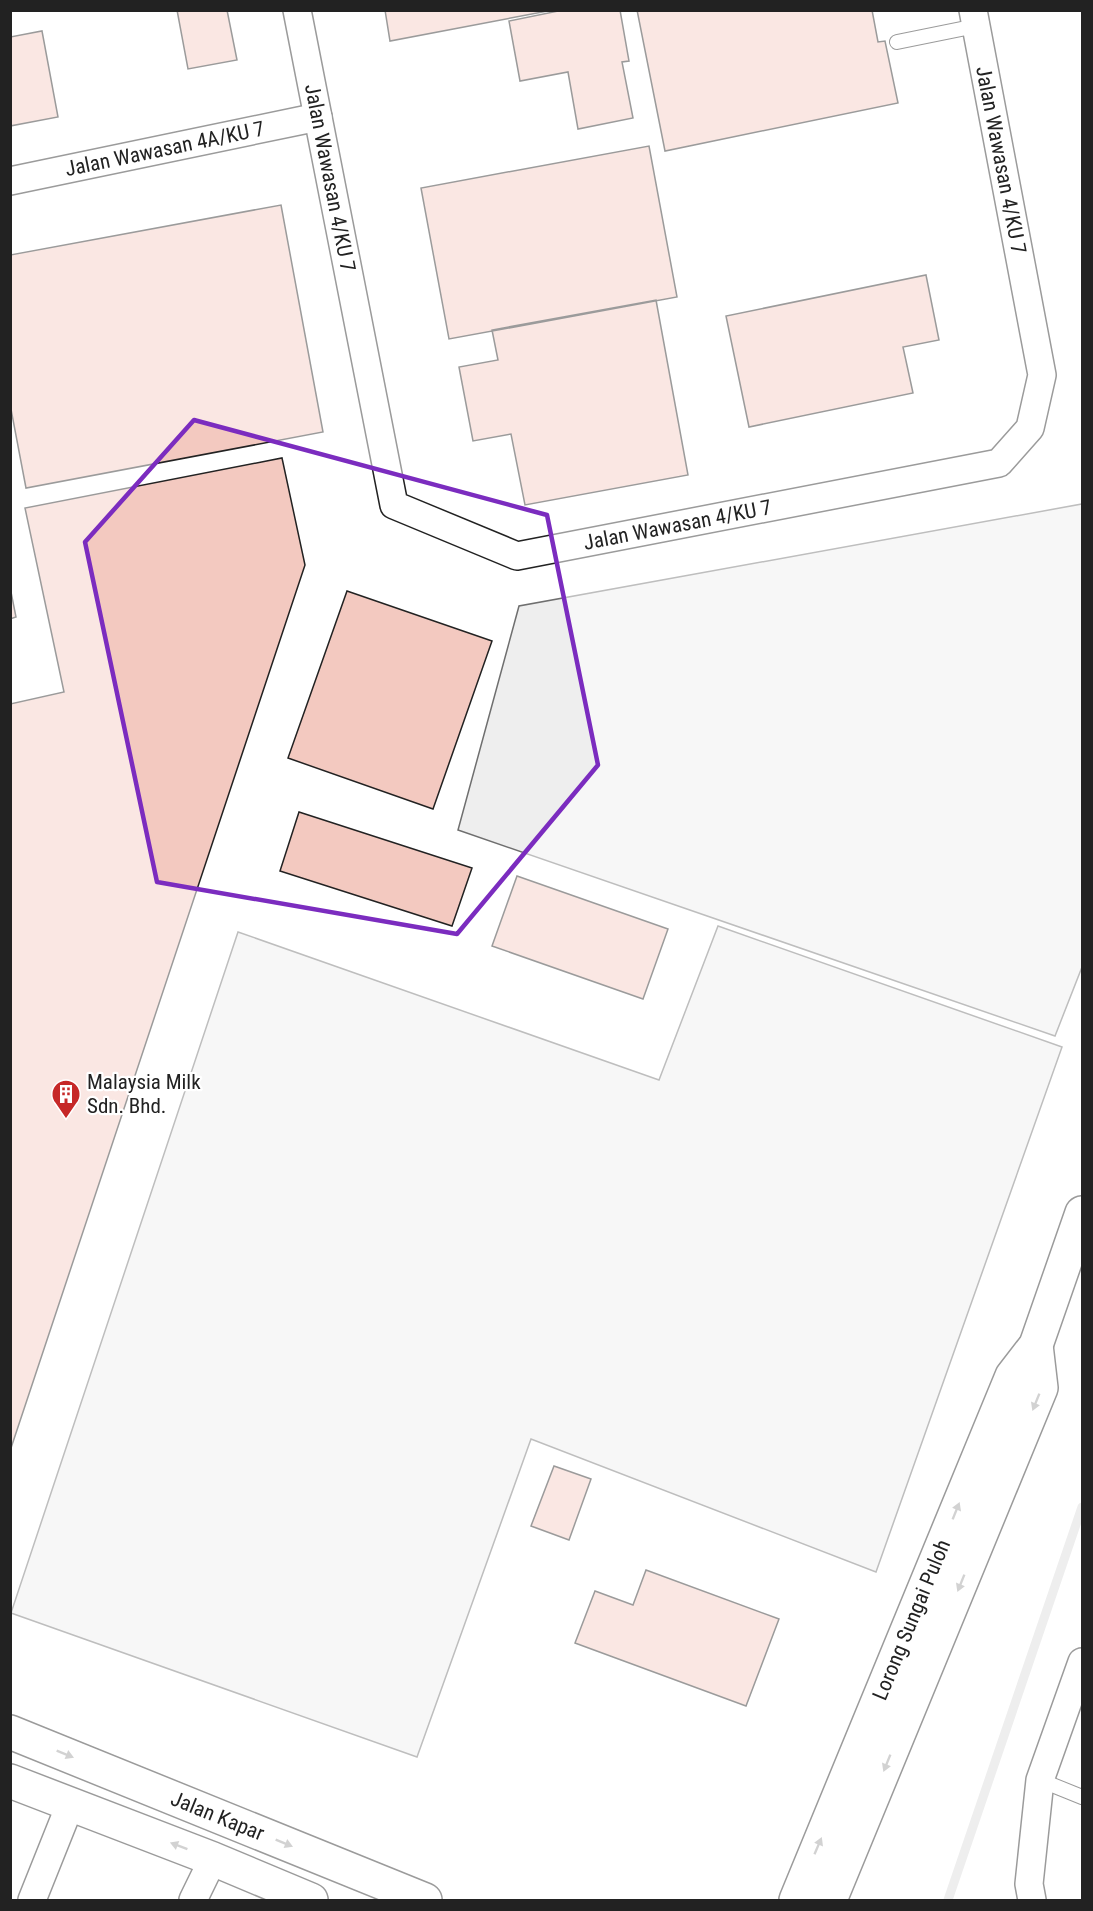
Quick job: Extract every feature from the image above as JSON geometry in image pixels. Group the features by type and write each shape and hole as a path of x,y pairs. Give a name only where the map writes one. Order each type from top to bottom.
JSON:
{"main road":[{"name":"Lorong Sungai Puloh","path":"796,1900 1012,1376 1036,1345 1080,1230"},
{"name":"Lorong Sungai Puloh","path":"830,1900 1041,1388 1036,1345"},
{"name":"Jalan Kapar","path":"10,1732 425,1900"},
{"name":"Jalan Kapar","path":"10,1781 213,1859 310,1900"}],"street":[{"name":"Jalan Wawasan 4/KU 7","path":"297,10 394,505 517,556 999,463 1030,428 1042,375 974,18"},
{"name":"Jalan Wawasan 4A/KU 7","path":"10,181 318,117"},
{"path":"1032,1900 1029,1884 1040,1780 1083,1662"},
{"path":"32,1900 70,1805"},
{"path":"193,1900 213,1859"}],"lane":[{"path":"897,42 974,18"},
{"path":"1040,1780 1083,1797"}],"highlighted area":[{"path":"194,420 547,515 598,765 457,934 157,882 85,542"}],"shaded area":[{"path":"1082,504 1082,967 1055,1036 458,830 519,606"},
{"path":"718,926 1062,1047 876,1572 531,1439 417,1757 11,1613 238,932 659,1080"}],"building":[{"path":"177,10 227,10 237,60 188,69"},
{"path":"385,10 553,10 390,41"},
{"path":"563,10 620,10 629,61 622,62 633,118 578,129 568,72 520,81 509,21"},
{"path":"637,10 872,10 878,42 885,41 898,103 665,151"},
{"path":"42,31 58,117 10,126 10,37"},
{"path":"649,146 677,297 449,339 421,188"},
{"path":"281,205 323,432 26,488 10,404 10,255"},
{"path":"926,275 939,340 903,347 913,393 749,427 726,316"},
{"path":"656,300 688,475 525,505 511,434 473,441 459,367 498,360 492,330"},
{"name":"Malaysia Milk Sdn. Bhd.","path":"282,458 305,565 10,1451 10,704 64,692 25,508"},
{"path":"10,587 16,617 10,619"},
{"path":"347,591 492,641 433,809 288,758"},
{"path":"299,812 472,868 452,926 280,871"},
{"path":"517,876 668,929 643,999 492,946"},
{"path":"554,1466 591,1479 569,1540 531,1526"},
{"path":"646,1570 779,1619 746,1706 575,1643 595,1591 633,1605"}],"waterway":[{"path":"948,1900 1082,1507"}],"place":[{"name":"Malaysia Milk Sdn. Bhd.","path":"66,1120"}]}
